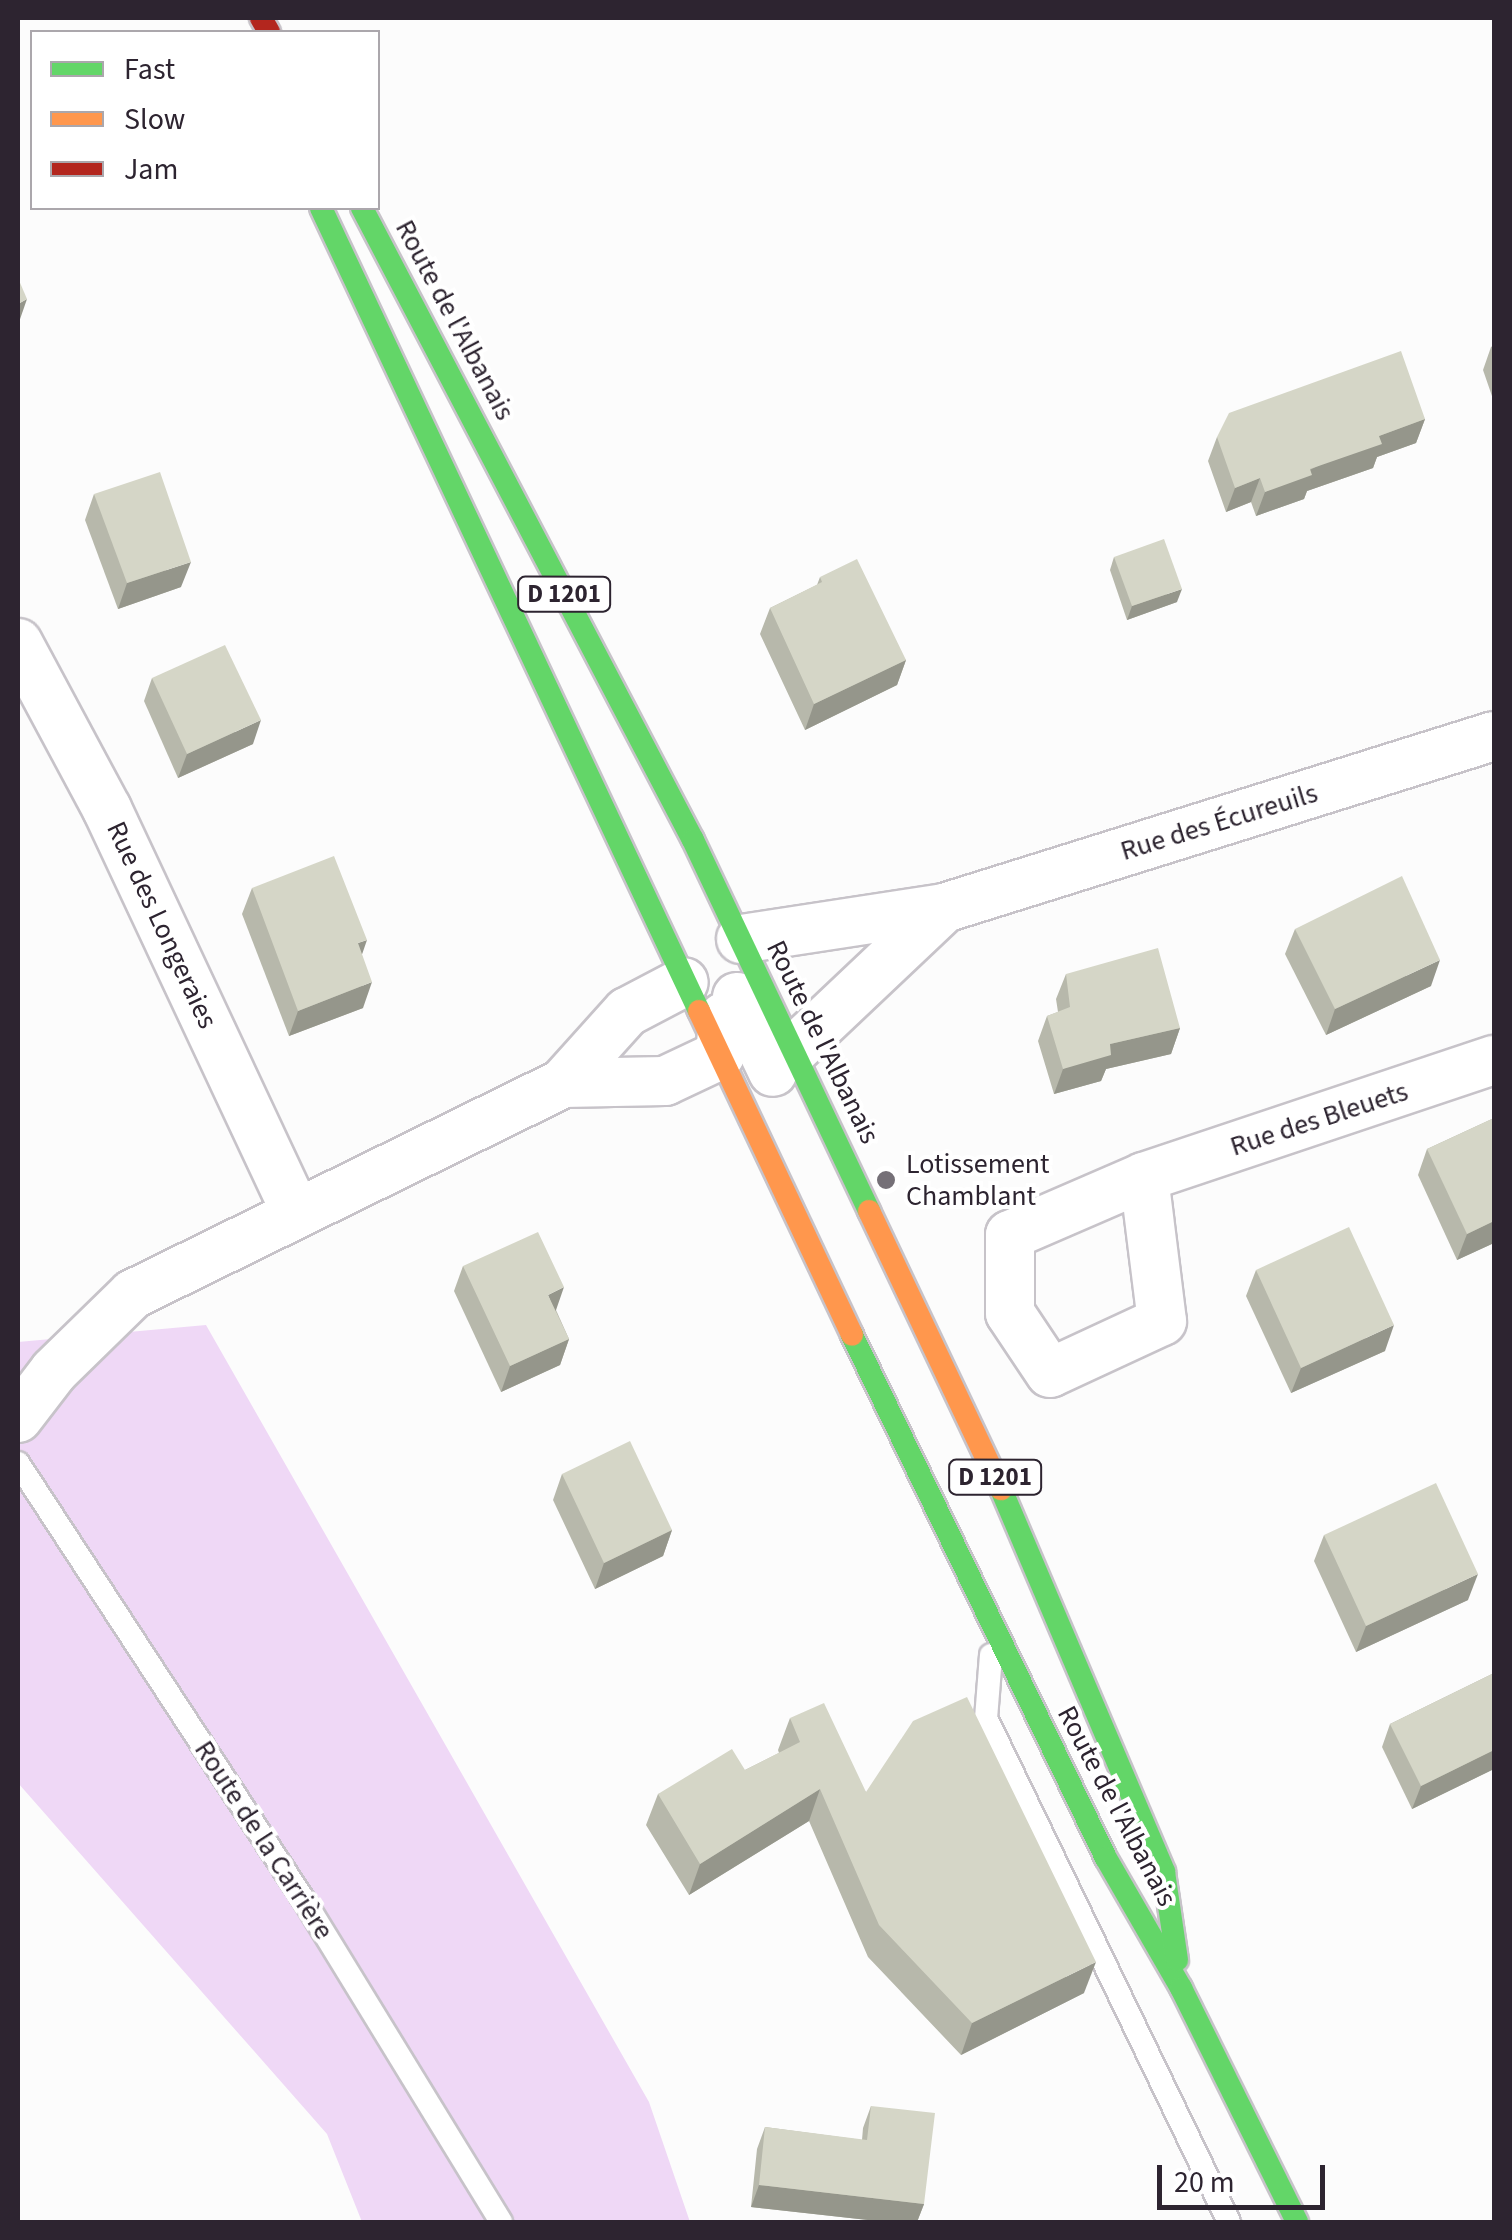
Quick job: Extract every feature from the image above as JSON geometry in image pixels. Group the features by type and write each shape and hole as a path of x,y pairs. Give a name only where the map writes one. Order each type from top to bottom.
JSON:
{"main road":[{"path":"321,210 552,700"},
{"name":"Route de l'Albanais","path":"363,210 694,840 740,940 726,992 794,1050 1009,1506 1164,1872 1181,1988"},
{"name":"Route de l'Albanais","path":"720,1054 993,1631 1106,1858 1181,1988 1297,2222"}],"street":[{"name":"Rue des Longeraies","path":"18,642 107,809 296,1213"},
{"path":"552,700 597,749 858,1247 920,1318"},
{"name":"Rue des Écureuils","path":"740,940 944,908 1494,736"},
{"name":"Rue des Écureuils","path":"794,1050 944,908"},
{"path":"562,1083 665,1081 720,1054 726,992"},
{"path":"18,1418 54,1371 133,1294 562,1083 627,1012 726,992"},
{"name":"Rue des Bleuets","path":"1144,1177 1494,1060"}],"lane":[{"name":"Route de la Carrière","path":"18,1463 306,1902 501,2222"},
{"path":"993,1631 986,1718 1229,2222"}],"shaded area":[{"path":"206,1325 649,2102 690,2222 362,2222 327,2134 18,1783 18,1342"}],"building":[{"path":"18,278 27,299 18,304"},
{"path":"1401,351 1425,419 1379,436 1382,444 1310,469 1312,475 1265,492 1260,478 1235,488 1217,437 1229,413"},
{"path":"160,472 191,562 127,583 94,494"},
{"path":"1164,539 1182,589 1132,606 1114,557"},
{"path":"857,559 906,660 814,704 770,608"},
{"path":"225,645 261,720 187,754 152,678"},
{"path":"334,856 367,940 358,943 372,982 298,1011 252,888"},
{"path":"1402,876 1440,960 1335,1009 1295,929"},
{"path":"1158,948 1180,1028 1110,1044 1111,1055 1063,1069 1047,1016 1070,1007 1066,974"},
{"path":"1494,1118 1494,1221 1467,1234 1427,1149"},
{"path":"1349,1227 1394,1325 1301,1368 1256,1270"},
{"path":"538,1232 564,1287 548,1295 569,1339 510,1366 463,1266"},
{"path":"630,1441 672,1530 604,1563 562,1474"},
{"path":"1436,1483 1478,1574 1366,1626 1324,1535"},
{"path":"1494,1673 1494,1750 1421,1786 1390,1724"},
{"path":"967,1697 1096,1962 972,2023 879,1925 820,1789 700,1864 658,1794 732,1749 745,1770 800,1742 790,1718 824,1703 866,1792 913,1721"},
{"path":"871,2106 935,2113 924,2204 759,2185 765,2127 867,2140"}],"traffic: fast":[{"path":"322,210 699,1011"},
{"path":"363,210 693,840 869,1211"},
{"path":"852,1335 1106,1858 1181,1988 1297,2222"},
{"path":"1001,1489 1164,1872 1177,1960"}],"traffic: slow":[{"path":"699,1011 852,1335"},
{"path":"869,1211 1001,1489"}],"traffic: jam":[{"path":"261,18 268,30"}],"place":[{"name":"Lotissement Chamblant","path":"886,1180"}]}
